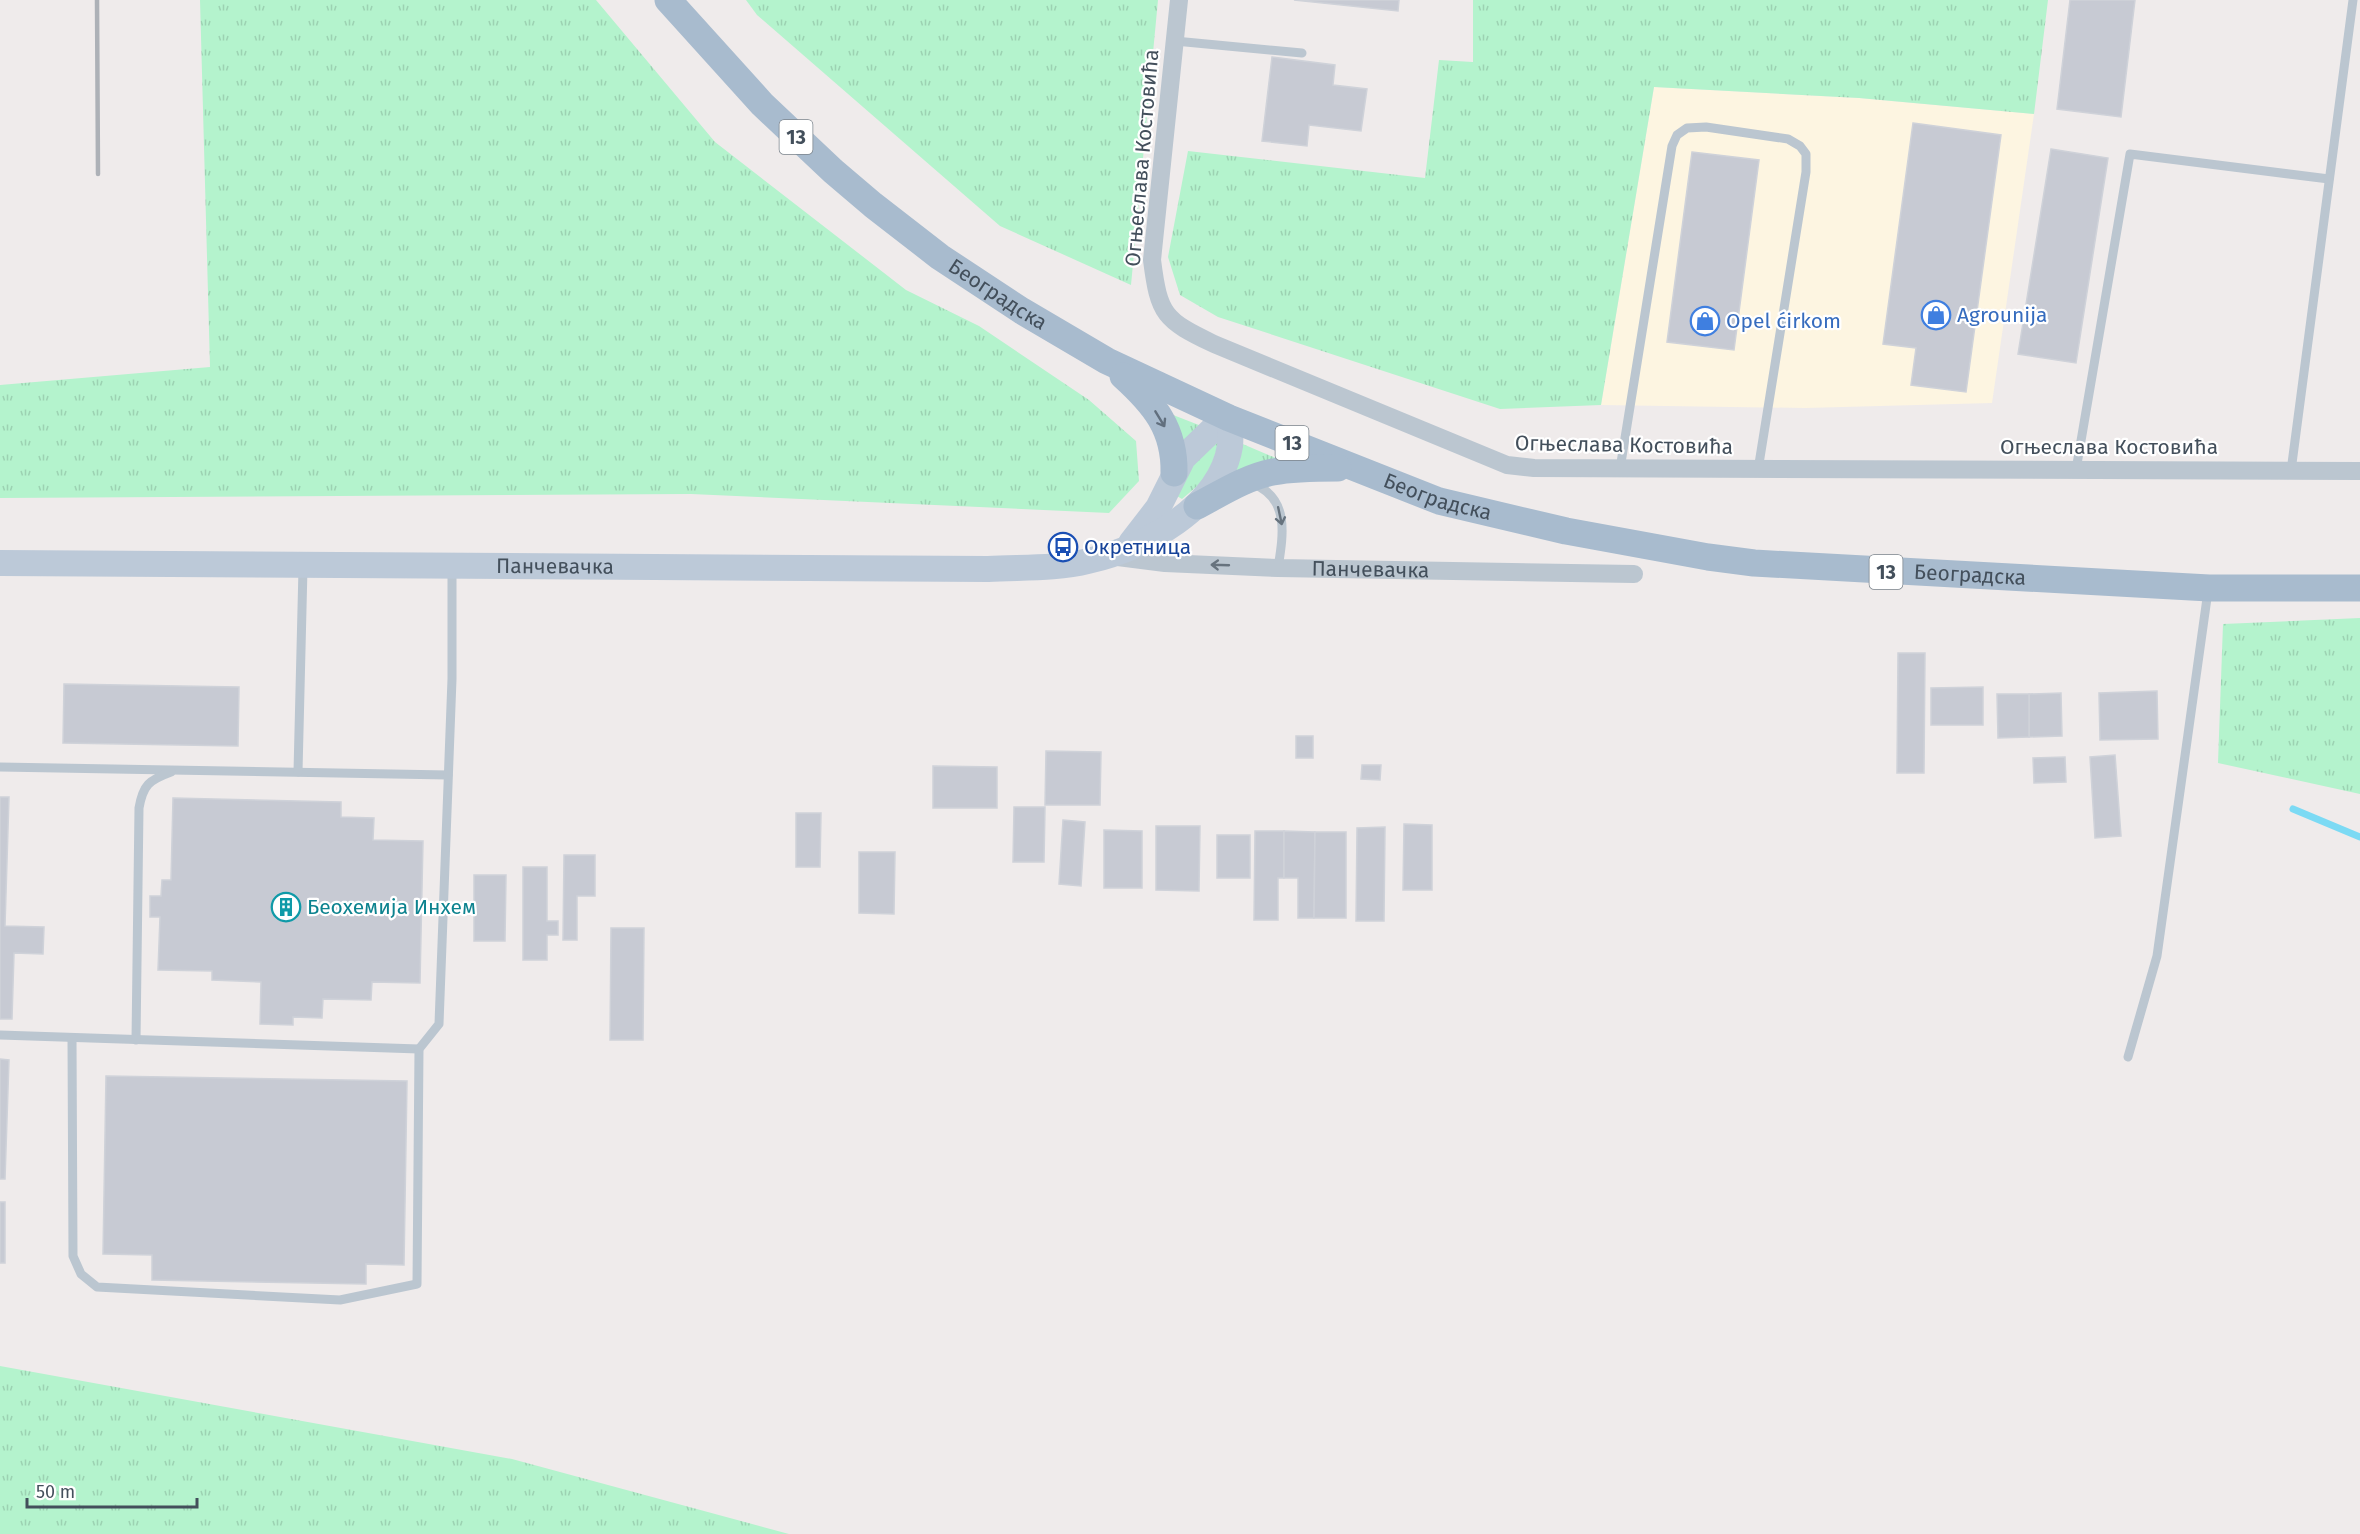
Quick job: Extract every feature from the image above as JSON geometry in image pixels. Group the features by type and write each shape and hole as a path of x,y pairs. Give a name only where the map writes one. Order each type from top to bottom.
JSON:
{"main road":[{"name":"Београдска","path":"668,0 762,104 833,171 906,232 1022,311 1107,361 1230,418 1439,501 1566,531 1720,559 1808,568 2208,588 2360,588"},
{"path":"1107,361 1153,406 1165,425 1173,449 1174,473"},
{"path":"1197,506 1246,481 1271,472 1306,468 1354,469"}],"street":[{"name":"Огњеслава Костовића","path":"1179,0 1152,260 1155,288 1161,306 1173,321 1188,332 1214,344 1507,465 1534,468 1758,470 1858,468 2360,471"},
{"path":"1118,551 1158,508 1183,458 1211,431 1230,418"},
{"path":"1118,551 1164,531 1197,506 1222,469 1230,444 1230,418"},
{"name":"Панчевачка","path":"0,563 988,569 1063,565 1118,551 1165,563 1278,568 1634,574"}],"lane":[{"path":"2291,471 2353,0"},
{"path":"1175,41 1302,53"},
{"path":"1620,469 1672,146 1677,135 1687,128 1706,127 1788,139 1800,146 1806,154 1806,171 1758,470"},
{"path":"2076,470 2130,154 2330,179"},
{"path":"1246,481 1264,488 1282,512 1283,534 1278,568"},
{"path":"298,772 303,565"},
{"path":"72,1038 72,1256 81,1274 97,1287 340,1300 417,1284 420,1050 439,1024 452,679 452,566"},
{"path":"2128,1057 2157,956 2208,588"},
{"path":"0,767 448,775"},
{"path":"136,1040 139,808 142,792 154,778 176,770"},
{"path":"0,1035 420,1050"}],"shaded area":[{"path":"1654,87 1859,98 2034,114 1992,403 1805,408 1601,405"}],"green space":[{"path":"200,0 596,0 715,142 906,290 979,326 1089,400 1136,441 1139,481 1109,513 691,494 0,498 0,385 210,367"},
{"path":"746,0 1158,0 1131,285 1000,226 757,15"},
{"path":"1473,0 2048,0 2034,114 1859,98 1654,87 1601,405 1500,409 1218,317 1180,295 1168,257 1188,151 1425,178 1439,60 1473,62"},
{"path":"1168,413 1204,427 1183,445"},
{"path":"1220,440 1207,478 1182,499 1175,495 1186,471"},
{"path":"1238,442 1285,462 1232,474"},
{"path":"2360,618 2360,794 2218,763 2223,624"},
{"path":"0,1366 512,1459 789,1534 0,1534"}],"building":[{"path":"1294,0 1399,0 1398,11"},
{"path":"2070,0 2135,0 2121,117 2057,109"},
{"path":"1272,57 1335,65 1333,85 1367,89 1361,131 1309,125 1307,146 1262,141"},
{"path":"1913,123 2001,135 1966,392 1911,385 1916,348 1883,344"},
{"path":"2051,149 2108,158 2076,363 2018,354"},
{"path":"1692,152 1759,160 1734,350 1667,342"},
{"path":"1898,653 1925,653 1924,773 1897,773"},
{"path":"64,684 239,687 238,746 63,743"},
{"path":"1983,687 1983,725 1931,725 1931,688"},
{"path":"2157,691 2158,739 2100,740 2099,693"},
{"path":"2061,693 2062,736 2029,737 2029,694"},
{"path":"1997,694 2029,694 2029,737 1998,738"},
{"path":"1296,736 1313,736 1313,758 1296,758"},
{"path":"1046,751 1101,752 1100,805 1045,805"},
{"path":"2115,755 2121,836 2095,838 2090,757"},
{"path":"2065,757 2066,782 2034,783 2033,758"},
{"path":"1362,765 1381,765 1380,780 1361,779"},
{"path":"933,766 997,767 997,808 933,808"},
{"path":"0,797 9,797 5,926 44,927 43,954 14,953 12,1019 0,1019"},
{"name":"Беохемија Инхем","path":"173,798 341,802 341,817 374,818 373,840 423,841 420,983 372,982 371,1000 323,999 322,1018 293,1017 293,1025 260,1024 261,982 212,980 212,971 158,970 160,917 150,917 150,896 161,896 162,880 171,880"},
{"path":"1014,807 1045,807 1044,862 1013,862"},
{"path":"796,813 821,813 820,867 796,867"},
{"path":"1063,820 1085,822 1081,886 1059,884"},
{"path":"1404,824 1432,825 1432,890 1403,890"},
{"path":"1156,826 1200,826 1199,891 1156,890"},
{"path":"1385,827 1384,921 1356,921 1357,828"},
{"path":"1104,830 1142,831 1142,888 1104,888"},
{"path":"1255,831 1284,831 1284,878 1278,878 1278,920 1254,920"},
{"path":"1284,831 1315,832 1314,918 1298,918 1298,878 1284,878"},
{"path":"1315,832 1346,832 1346,918 1314,918"},
{"path":"1217,835 1250,835 1250,878 1217,878"},
{"path":"859,852 895,852 894,914 859,913"},
{"path":"564,855 595,855 595,896 577,896 577,940 563,940"},
{"path":"523,867 547,867 547,921 558,921 558,935 547,935 547,960 523,960"},
{"path":"474,875 506,875 505,941 474,941"},
{"path":"611,928 644,928 643,1040 610,1040"},
{"path":"0,1059 9,1060 5,1179 0,1179"},
{"path":"106,1076 407,1081 404,1265 366,1264 366,1284 152,1280 152,1255 103,1254"},
{"path":"0,1202 5,1202 5,1263 0,1263"}],"waterway":[{"path":"2293,809 2360,837"}],"railway":[{"path":"97,0 98,174"}],"place":[{"name":"Agrounija","path":"1936,315"},
{"name":"Opel ćirkom","path":"1705,321"},
{"name":"Окретница","path":"1063,547"},
{"name":"Беохемија Инхем","path":"286,907"}]}
